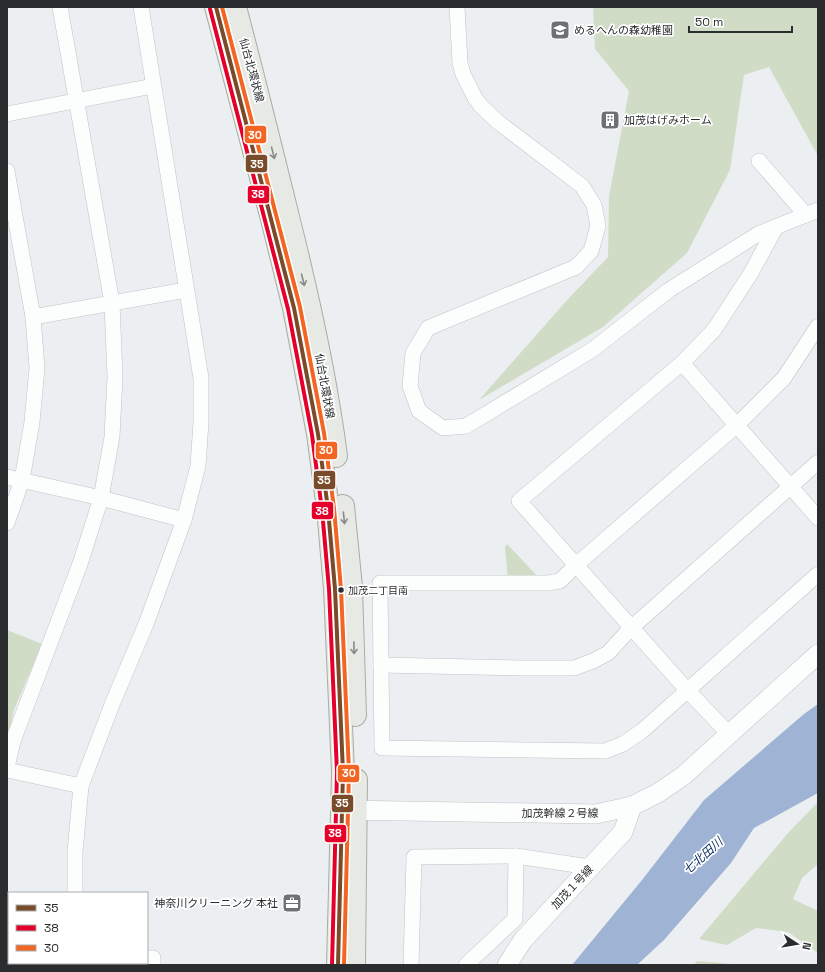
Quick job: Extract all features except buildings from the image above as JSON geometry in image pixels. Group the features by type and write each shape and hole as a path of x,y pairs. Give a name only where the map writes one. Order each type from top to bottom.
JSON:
{"main road":[{"name":"仙台北環状線","path":"216,7 294,308 318,434 328,509 335,590 343,772 349,810 354,965"},
{"name":"仙台北環状線","path":"235,7 311,310 330,408 343,511 351,587 354,648 349,810 338,965"}],"street":[{"path":"60,7 112,303 115,377 112,438 101,498 80,564 13,741 7,768 81,786"},
{"path":"75,892 75,852 81,786 112,702 146,624 184,520 198,466 201,422 201,378 141,7"},
{"path":"457,7 460,63 463,74 475,98 498,122 582,186 594,205 598,226 591,251 576,267 428,328 413,353 410,386 419,411 443,428 466,426 592,350 669,290 758,234 812,213 759,161"},
{"path":"7,114 153,86"},
{"path":"7,171 33,317 37,368 32,422 22,480 7,523"},
{"path":"730,734 687,690 519,501 682,363 714,330 751,273 776,227"},
{"path":"33,317 186,290"},
{"path":"818,326 784,378 737,426 576,565 560,581 548,583 380,583 382,748 604,751 623,744 642,731 818,574"},
{"path":"682,363 818,518"},
{"path":"381,665 574,668 593,661 608,653 631,628 818,462"},
{"path":"7,476 101,498 184,520"},
{"name":"加茂幹線２号線","path":"349,810 596,814 632,806 658,793 683,776 818,654"},
{"name":"加茂１号線","path":"507,965 523,940 623,832 632,806"},
{"path":"411,965 414,857 516,856 590,868"},
{"path":"466,965 515,919 516,856"},
{"path":"148,958 153,958 153,965"}],"green space":[{"path":"593,7 818,7 818,156 769,67 744,75 730,170 687,253 603,327 479,400 568,299 608,257 609,196 629,91 595,49"},
{"path":"507,544 541,580 508,581 505,547"},
{"path":"7,630 42,644 14,710 7,741"},
{"path":"818,802 818,864 802,878 793,899 818,911 818,953 788,932 756,928 727,945 699,939 788,833"},
{"path":"697,961 745,965 694,965"}],"water":[{"name":"七北田川","path":"818,704 818,793 754,828 731,863 664,940 637,965 572,965 642,880 704,800 804,714"}],"transit line":[{"name":"35","path":"216,7 294,308 318,434 328,509 335,589 343,772 338,965"},
{"name":"30","path":"222,7 300,307 324,433 334,508 341,589 349,772 344,965"},
{"name":"38","path":"210,9 288,309 312,435 322,510 329,589 337,772 332,965"}],"place":[{"name":"めるへんの森幼稚園","path":"560,30"},
{"name":"加茂はげみホーム","path":"610,120"},
{"name":"加茂二丁目南","path":"341,590"},
{"name":"神奈川クリーニング 本社","path":"292,903"}]}
